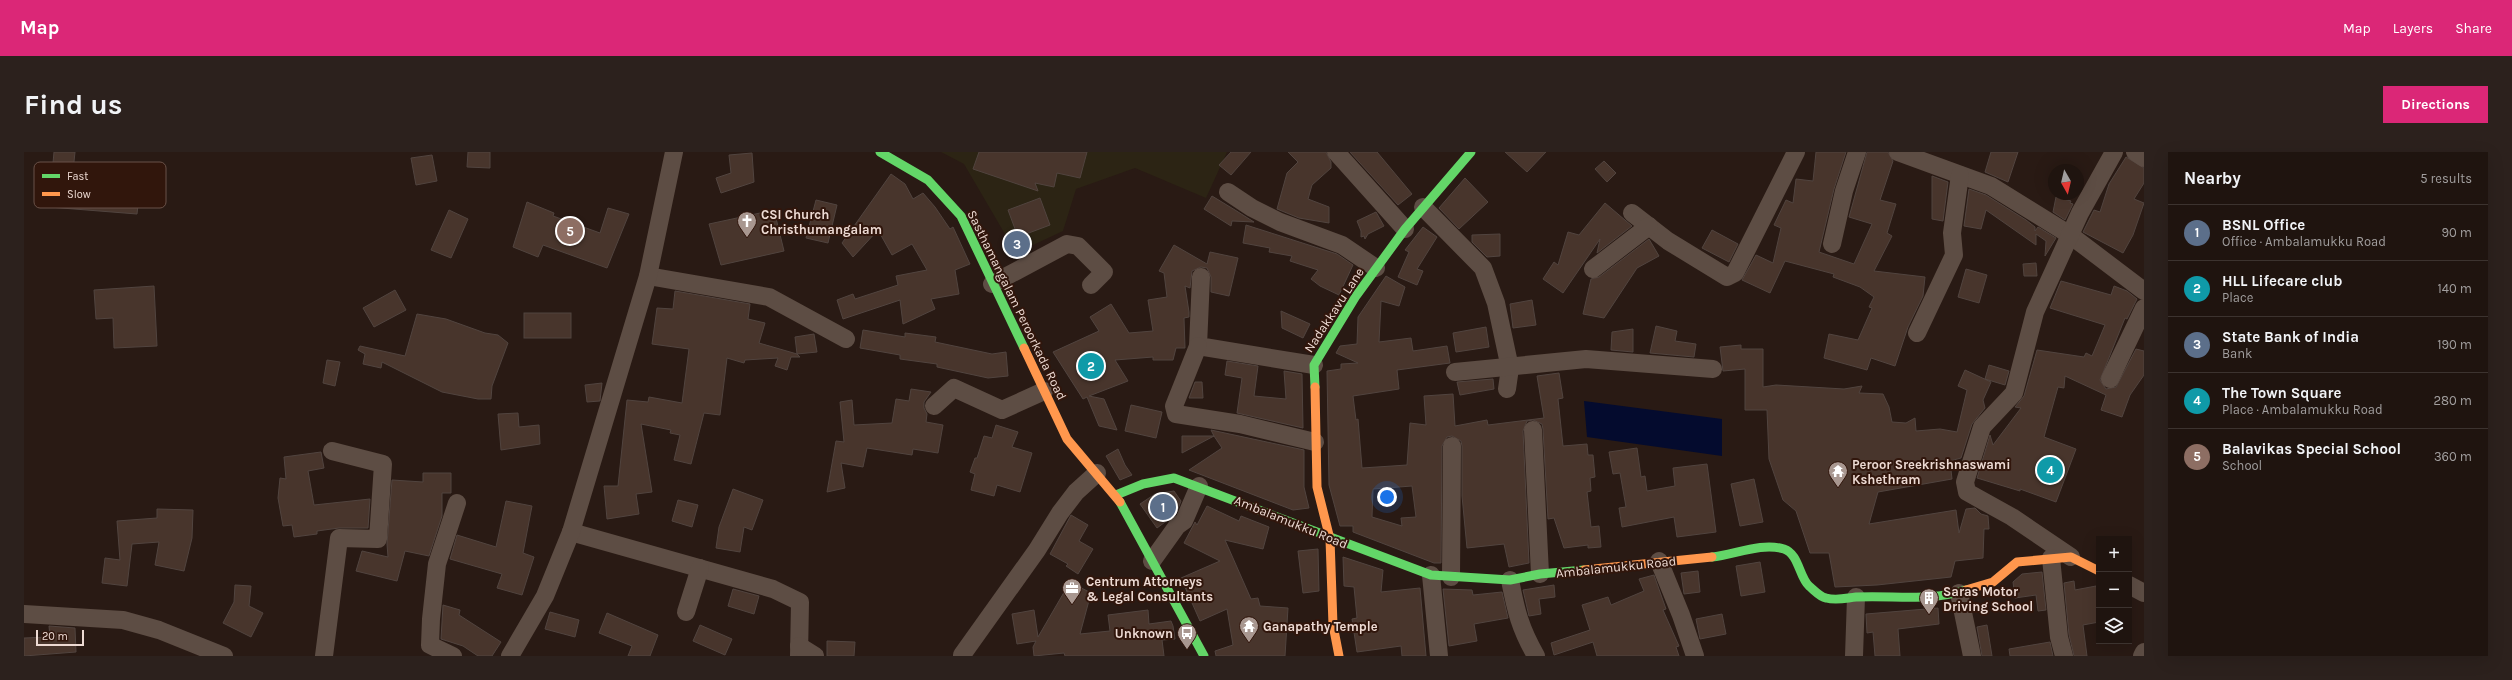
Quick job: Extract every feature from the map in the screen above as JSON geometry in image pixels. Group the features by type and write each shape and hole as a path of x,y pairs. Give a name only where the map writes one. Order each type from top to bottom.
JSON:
{"street":[{"path":"510,656 546,596 571,532 648,276 674,152"},
{"name":"Sasthamangalam Peroorkada Road","path":"880,152 928,180 961,216 1067,439 1116,495 1204,656"},
{"path":"1336,152 1405,229"},
{"path":"1632,213 1668,241 1727,277 1735,273 1796,152"},
{"path":"1832,244 1844,191 1857,152"},
{"path":"1898,152 1991,186 2070,235 2144,291"},
{"path":"2071,557 2012,517 1967,492 1965,482 1982,427 2014,393 2035,312 2070,235 2114,152"},
{"path":"2135,152 2144,158"},
{"name":"Nadakkavu Lane","path":"1339,656 1333,625 1330,539 1317,487 1314,365 1356,296 1376,268 1405,229 1465,155"},
{"path":"1917,333 1954,255 1952,233 1960,175"},
{"path":"1228,192 1252,208 1280,222 1342,245 1376,268"},
{"path":"1423,207 1483,268 1496,303 1510,368 1508,389"},
{"path":"1593,269 1649,226"},
{"path":"992,284 1067,244 1078,246 1104,272 1091,285"},
{"path":"648,276 769,297 846,339"},
{"path":"1201,277 1198,346 1174,406 1176,414 1240,424 1315,442"},
{"path":"2110,379 2144,308"},
{"path":"1198,346 1314,365"},
{"path":"1455,372 1510,368 1586,359 1713,368"},
{"path":"934,406 954,388 1002,410 1044,391"},
{"path":"1533,430 1540,574"},
{"path":"1451,577 1452,446"},
{"path":"324,656 339,538 378,539 383,464 332,451"},
{"path":"962,655 1041,545 1060,513 1076,492 1097,473"},
{"name":"Ambalamukku Road","path":"1116,495 1143,484 1174,478 1199,486 1330,539 1431,575 1451,577 1510,580 1540,574 1660,561 1724,556 1763,547 1785,549 1796,560 1807,584 1824,598 1838,600 1856,597 1905,599 1959,593 1994,582 2017,562 2071,557 2096,570"},
{"path":"1152,561 1177,526 1184,521 1199,486"},
{"path":"453,656 430,645 431,619 437,564 457,503"},
{"path":"571,532 772,589 800,602 799,651 815,656"},
{"path":"2051,558 2059,637 2064,656"},
{"path":"1660,561 1681,615 1694,656"},
{"path":"686,612 700,568"},
{"path":"1431,575 1439,656"},
{"path":"1510,580 1520,624 1536,656"},
{"path":"2132,587 2144,593"},
{"path":"1959,593 1972,656"},
{"path":"1854,656 1856,597"},
{"path":"24,614 123,620 159,630 224,656"},
{"path":"2142,656 2144,652"}],"shaded area":[{"path":"941,152 1227,152 1206,198 1135,168 1076,189 1063,231 1016,253 964,164"}],"water":[{"path":"1584,401 1722,419 1722,456 1587,437"}],"building":[{"path":"54,152 75,152 74,162 53,162"},
{"path":"468,152 490,152 490,168 467,167"},
{"path":"979,152 1087,152 1080,178 1057,173 1054,187 1035,183 1038,191 973,169"},
{"path":"1231,152 1251,152 1231,175 1219,165"},
{"path":"1288,152 1326,152 1331,162 1331,168 1312,185 1308,199 1329,207 1329,223 1299,218 1277,209 1287,173 1298,162"},
{"path":"1350,152 1377,152 1412,194 1398,205"},
{"path":"1505,152 1546,152 1527,172"},
{"path":"1816,152 1846,152 1834,189 1819,252 1854,264 1872,224 1849,217 1867,152 1888,152 1893,161 1880,200 1896,204 1887,233 1892,236 1874,271 1925,277 1923,296 1908,327 1895,366 1871,358 1867,370 1824,358 1829,334 1858,340 1872,308 1869,307 1874,297 1860,287 1833,277 1834,274 1785,261 1770,293 1742,280 1756,255 1773,263 1781,228 1774,225 1786,200 1793,203 1796,179 1813,181"},
{"path":"1991,152 2018,152 2008,182 1985,172"},
{"path":"752,153 754,182 721,193 716,178 731,173 729,155"},
{"path":"432,155 437,181 416,185 411,158"},
{"path":"2126,157 2144,168 2144,183 2134,199 2144,203 2133,235 2123,253 2083,232 2094,210 2100,212 2109,184"},
{"path":"1604,161 1616,173 1607,182 1595,169"},
{"path":"891,174 905,184 913,199 923,193 935,207 950,229 953,227 970,264 955,270 959,294 931,299 935,309 903,324 900,300 843,319 837,300 853,294 855,299 898,285 896,276 927,270 912,244 892,255 878,230 853,257 842,243"},
{"path":"1932,176 1948,182 1943,221 1932,219"},
{"path":"1465,178 1488,202 1459,229 1439,208"},
{"path":"1969,189 1986,195 2026,220 2035,227 2035,231 2038,227 2056,238 2045,256 2046,241 2036,234 2036,245 1986,210 1981,229 1964,226"},
{"path":"1212,196 1254,222 1232,221 1231,226 1204,209"},
{"path":"1040,198 1050,225 1018,237 1008,210"},
{"path":"816,200 837,205 828,243 806,238"},
{"path":"2055,200 2067,200 2071,201 2070,203 2073,204 2065,220 2053,212"},
{"path":"527,202 554,213 553,216 600,233 608,208 629,214 607,268 543,245 538,257 513,247"},
{"path":"1605,203 1632,226 1597,253 1600,239 1563,293 1543,279 1554,262 1558,265 1568,232 1579,235"},
{"path":"62,208 138,208 137,214"},
{"path":"449,210 468,219 451,258 431,250"},
{"name":"CSI Church Christhumangalam","path":"774,210 784,251 721,265 709,224"},
{"path":"1376,212 1384,226 1368,234 1365,239 1364,236 1361,237 1361,231 1357,221"},
{"path":"1246,225 1337,254 1353,265 1339,295 1320,286 1311,279 1318,270 1290,261 1292,256 1269,252 1270,248 1243,243"},
{"path":"1423,227 1437,237 1417,269 1423,271 1417,285 1398,277 1409,252 1405,250"},
{"path":"1712,230 1738,244 1729,262 1702,248"},
{"path":"1500,234 1500,256 1487,257 1472,242 1472,235"},
{"path":"1649,239 1659,256 1637,268 1604,318 1583,314 1591,279 1599,277"},
{"path":"1174,245 1207,264 1210,252 1238,258 1229,296 1211,292 1211,277 1207,268 1201,267 1192,271 1190,288 1185,286 1189,317 1184,318 1185,348 1176,348 1173,360 1153,360 1153,357 1115,360 1128,381 1089,396 1104,399 1117,430 1099,426 1087,397 1083,399 1053,352 1099,331 1090,317 1111,304 1129,333 1153,331 1148,300 1167,297 1164,273 1159,271"},
{"path":"2036,263 2037,276 2024,276 2023,264"},
{"path":"1966,269 1987,275 1979,303 1958,297"},
{"path":"1386,276 1405,287 1399,306 1381,301 1379,342 1411,338 1413,351 1447,346 1450,363 1397,370 1399,389 1353,396 1356,420 1358,419 1362,468 1407,465 1410,423 1426,425 1424,396 1453,394 1455,426 1487,420 1488,425 1544,418 1537,376 1559,373 1563,398 1558,399 1563,446 1587,444 1588,455 1593,455 1595,477 1590,478 1591,491 1587,492 1591,527 1599,526 1601,547 1588,548 1588,545 1564,548 1554,518 1548,519 1543,429 1542,424 1533,420 1527,421 1523,431 1529,563 1509,567 1504,544 1467,548 1462,496 1462,446 1461,441 1452,436 1447,437 1442,446 1441,563 1434,563 1353,532 1353,526 1340,526 1329,485 1327,371 1341,369 1341,364 1358,363 1336,353 1340,346 1357,344 1358,317","holes":["1412,486 1416,517 1401,518 1402,526 1372,517 1373,489"]},
{"path":"2061,281 2111,295 2114,286 2127,291 2137,299 2127,319 2125,318 2100,380 2106,389 2116,387 2136,349 2144,351 2144,375 2130,395 2122,417 2101,410 2106,395 2065,376 2064,388 2058,387 2044,437 2076,449 2056,502 2020,489 2020,491 1977,478 1990,435 1993,445 2021,408 2015,407 2024,396 2037,350 2084,357 2086,353 2092,356 2105,325 2050,308"},
{"path":"154,286 157,346 114,348 113,318 96,319 94,290"},
{"path":"395,290 406,310 374,327 363,308"},
{"path":"675,291 750,304 748,319 765,323 759,343 797,354 800,357 791,357 787,370 775,366 778,358 745,360 744,363 727,358 720,415 704,413 691,464 674,460 680,435 670,433 671,430 641,424 652,492 636,494 639,514 607,519 604,486 618,486 627,400 648,402 649,397 682,403 689,349 652,344 657,308 673,309"},
{"path":"1532,300 1536,325 1513,328 1510,304"},
{"path":"1281,311 1310,324 1303,338 1282,328"},
{"path":"524,313 571,313 571,338 524,338"},
{"path":"417,314 446,319 485,333 498,335 508,343 492,386 491,399 478,399 442,392 382,362 381,368 363,364 365,354 358,350 360,346 405,356"},
{"path":"1656,326 1677,331 1675,341 1696,344 1694,357 1650,353"},
{"path":"1486,327 1489,347 1456,352 1453,333"},
{"path":"1633,329 1633,352 1611,350 1612,332"},
{"path":"863,330 905,337 905,333 936,337 935,342 992,354 1006,352 1008,376 988,378 937,367 937,364 900,359 900,355 860,348"},
{"path":"814,334 817,352 797,354 795,337"},
{"name":"Peroor Sreekrishnaswami Kshethram","path":"1741,345 1741,349 1763,349 1763,387 1776,385 1844,389 1862,386 1859,393 1883,394 1889,407 1892,422 1906,423 1915,418 1916,431 1940,429 1957,432 1967,390 1958,386 1965,370 1991,382 1983,400 1985,408 1972,424 1961,458 1950,461 1952,479 1878,492 1869,524 1956,510 1959,533 1966,509 1975,508 1981,514 1988,516 1989,529 1984,529 1983,558 1955,561 1951,577 1877,585 1835,587 1829,553 1810,553 1796,511 1783,500 1769,459 1767,410 1745,410 1745,369 1723,371 1720,347"},
{"path":"327,360 340,362 335,386 323,383"},
{"path":"1227,361 1258,366 1254,396 1286,399 1284,371 1302,374 1303,428 1237,413 1242,378 1225,375"},
{"path":"1989,365 2009,371 2005,385 1985,379"},
{"path":"1493,379 1494,389 1460,395 1457,382"},
{"path":"1195,382 1202,382 1203,398 1189,398"},
{"path":"602,383 600,401 587,402 585,385"},
{"path":"911,389 931,392 924,402 924,408 927,414 926,422 943,425 938,453 913,449 912,455 867,448 863,467 841,463 845,488 827,492 836,441 844,442 840,402 852,400 854,425 892,423 896,399 909,401"},
{"path":"1131,405 1162,412 1156,438 1125,431"},
{"path":"518,413 519,427 539,425 540,444 501,450 498,414"},
{"path":"996,425 1018,432 1012,447 1032,453 1020,492 997,485 994,496 971,490 975,474 970,472 975,458 977,458 984,436 992,438"},
{"path":"1211,430 1304,450 1304,487 1309,508 1293,510 1189,470 1222,448"},
{"path":"1182,436 1214,436 1182,453"},
{"path":"1637,448 1641,477 1645,476 1647,491 1675,486 1673,468 1707,464 1716,532 1677,537 1674,517 1622,527 1619,508 1626,507 1620,473 1613,474 1609,452"},
{"path":"1118,449 1125,465 1132,475 1120,480 1106,456"},
{"path":"321,452 324,468 308,471 314,505 370,499 368,528 339,528 317,531 317,534 294,537 292,525 283,526 278,498 280,478 286,479 284,457"},
{"path":"423,473 451,473 451,493 442,493 442,516 429,556 405,551 397,581 356,571 362,551 388,557 387,544 392,480 423,482"},
{"path":"1754,479 1763,522 1740,526 1731,484"},
{"path":"733,489 763,500 752,530 744,527 740,552 716,548 719,527"},
{"path":"1174,491 1181,501 1176,514 1157,528 1140,504 1155,494"},
{"path":"678,500 698,505 692,527 672,521"},
{"path":"506,501 532,506 523,553 534,557 522,595 497,588 502,574 450,559 457,535 496,547"},
{"path":"1207,506 1239,521 1241,516 1269,527 1263,549 1225,540 1251,599 1258,598 1260,606 1288,608 1285,656 1216,656 1215,651 1233,645 1227,609 1200,621 1181,578 1220,561 1184,543 1195,522 1197,525"},
{"path":"157,509 193,510 192,538 184,571 155,565 159,542 132,544 127,586 102,583 105,558 120,560 117,521 157,518"},
{"path":"1071,515 1088,525 1079,541 1093,549 1078,574 1066,566 1068,564 1050,554"},
{"path":"1318,549 1319,591 1303,593 1298,551"},
{"path":"1343,557 1383,570 1381,592 1420,588 1426,656 1402,656 1401,646 1357,652 1352,619 1357,618 1354,587 1344,586"},
{"path":"1760,562 1765,592 1741,596 1736,566"},
{"path":"1698,571 1700,592 1684,594 1681,573"},
{"path":"2042,572 2046,610 2038,611 2036,595 2015,598 2013,582 2022,574"},
{"path":"1654,575 1666,609 1663,610 1679,646 1676,647 1679,656 1597,656 1593,642 1554,655 1551,643 1590,630 1582,605 1608,597 1611,605 1644,591 1639,579"},
{"path":"2074,581 2075,590 2096,586 2096,623 2083,625 2087,656 2074,656 2069,635 2064,583"},
{"path":"1070,582 1091,593 1080,634 1110,631 1108,615 1148,610 1149,624 1171,621 1173,626 1175,639 1162,640 1164,656 1065,656 1064,653 1034,656 1033,647 1036,641 1017,644 1012,614 1034,610 1038,637"},
{"path":"235,585 251,586 249,606 263,613 251,637 223,623 234,602"},
{"path":"1554,585 1555,597 1539,599 1541,614 1529,616 1523,590"},
{"path":"733,589 759,596 754,614 728,606"},
{"path":"1443,589 1472,590 1473,595 1502,592 1508,618 1474,624 1477,641 1449,646"},
{"path":"443,605 460,610 459,615 501,642 492,656 478,656 463,646 441,639"},
{"path":"1938,608 1939,624 1898,629 1900,656 1875,656 1873,632 1867,633 1866,614"},
{"path":"550,612 579,620 575,637 545,629"},
{"path":"607,613 658,635 650,656 628,656 632,646 599,633"},
{"path":"1722,614 1726,634 1700,639 1696,619"},
{"path":"700,625 732,639 725,655 693,641"},
{"path":"1987,625 1992,656 1982,656 1977,627"},
{"path":"49,626 75,628 76,652 24,656 24,638 50,637"},
{"path":"827,641 855,642 854,656 827,656"},
{"path":"2050,642 2053,656 2010,656 2009,649"}],"traffic: fast":[{"path":"880,152 928,180 961,216 1024,348"},
{"path":"1315,387 1314,365 1356,296 1405,229 1471,152"},
{"path":"1116,495 1143,484 1174,478 1431,575 1510,580 1540,574 1584,570"},
{"path":"1120,502 1204,656"},
{"path":"1712,557 1757,548 1775,547 1784,549 1793,556 1809,586 1817,593 1830,599 1856,597 1925,597 1952,594 1966,590"}],"traffic: slow":[{"path":"1024,348 1067,439 1120,502"},
{"path":"1315,387 1317,487 1330,539 1333,625 1339,656"},
{"path":"1584,570 1712,557"},
{"path":"1966,590 1993,582 2017,562 2071,557 2096,570"}],"place":[{"name":"Balavikas Special School","path":"570,231"},
{"name":"CSI Church Christhumangalam","path":"747,238"},
{"name":"State Bank of India","path":"1017,244"},
{"name":"HLL Lifecare club","path":"1091,366"},
{"name":"The Town Square","path":"2050,470"},
{"name":"Peroor Sreekrishnaswami Kshethram","path":"1838,488"},
{"name":"BSNL Office","path":"1163,507"},
{"name":"Centrum Attorneys & Legal Consultants","path":"1072,605"},
{"name":"Saras Motor Driving School","path":"1929,615"},
{"name":"Ganapathy Temple","path":"1249,643"},
{"name":"Unknown","path":"1187,650"}]}
